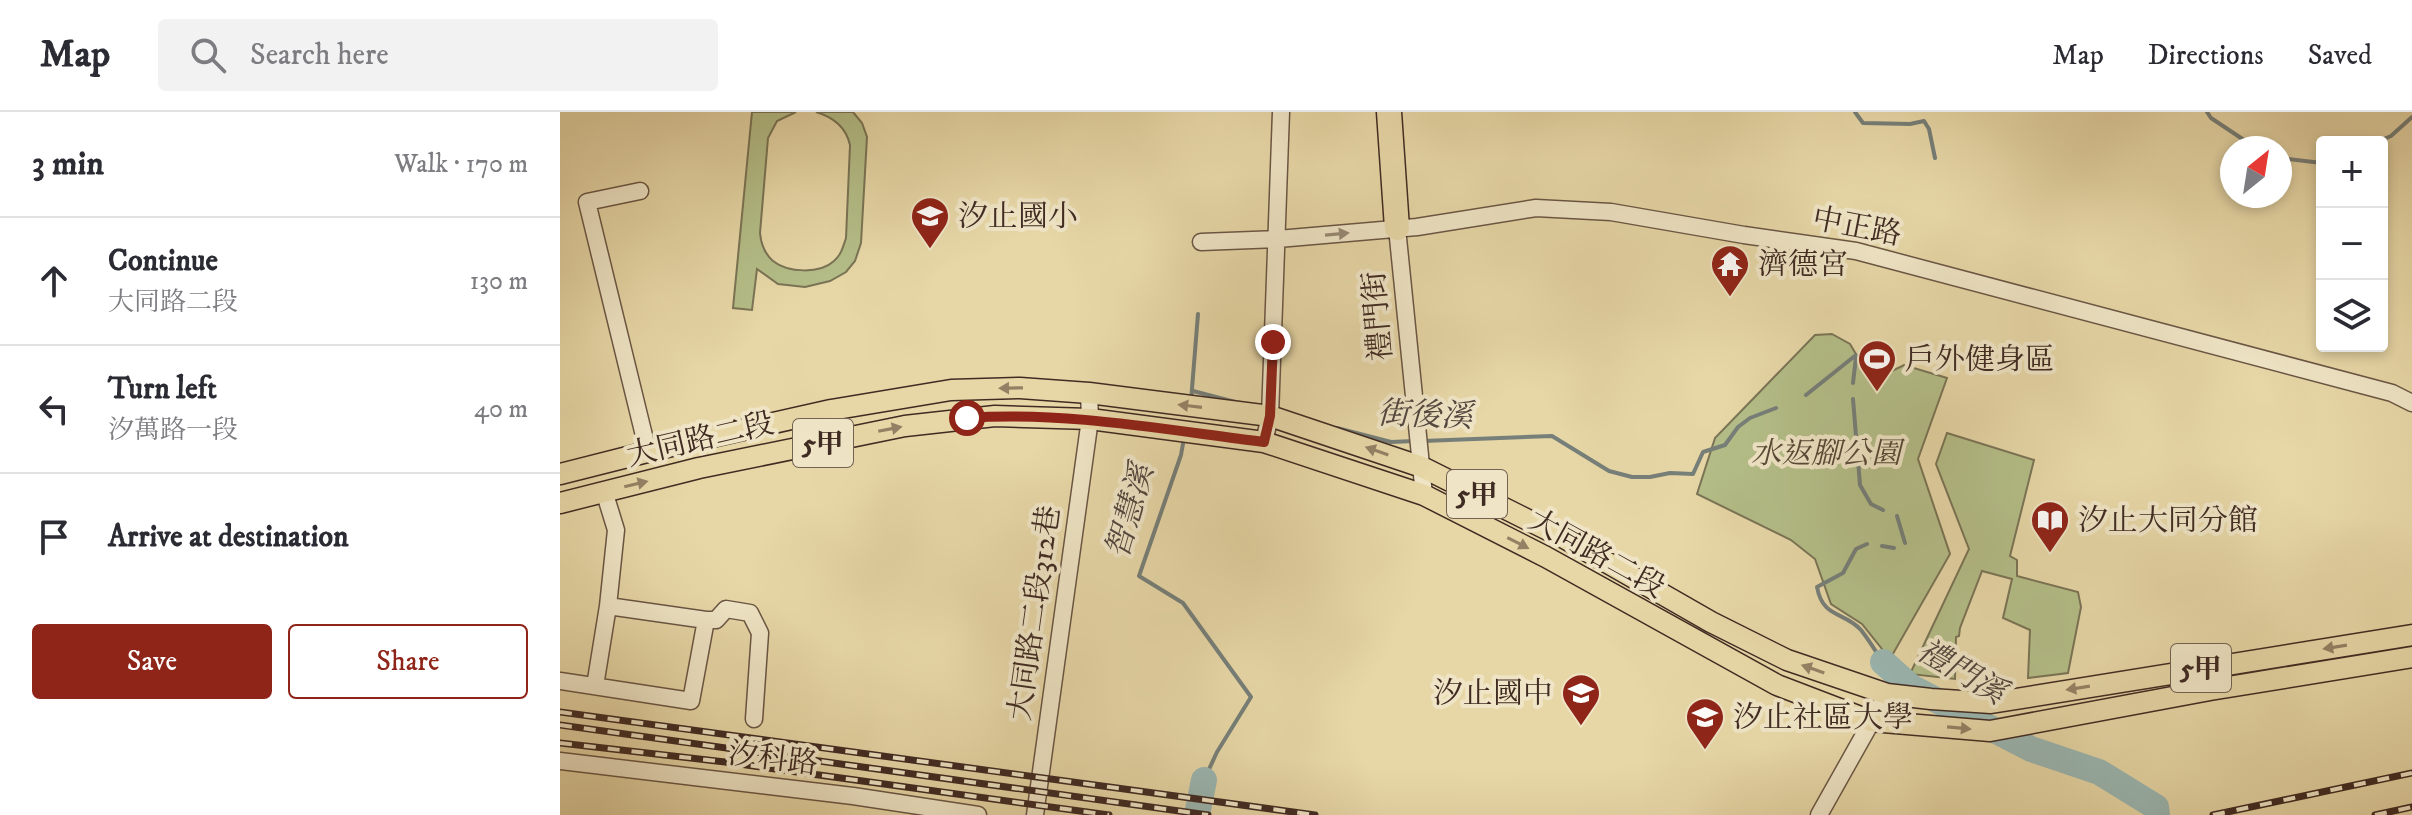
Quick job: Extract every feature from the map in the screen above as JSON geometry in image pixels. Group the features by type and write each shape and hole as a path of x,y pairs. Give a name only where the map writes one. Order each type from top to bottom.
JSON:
{"highway":[{"path":"1389,124 1397,228"}],"main road":[{"name":"大同路二段","path":"560,474 831,410 951,390 1020,388 1089,393 1246,413 1270,410 1420,450 1711,622 1787,660 1887,694 1991,703 2412,635"},
{"name":"大同路二段","path":"560,503 699,468 905,426 995,416 1090,419 1264,442 1424,495 1546,557 1777,685 1871,721 1990,731 2412,657"},
{"path":"655,450 675,475"},
{"path":"1659,621 1671,599"},
{"path":"1990,731 1991,703"}],"street":[{"path":"1264,442 1270,410 1281,112"},
{"path":"640,191 587,202 655,450"},
{"name":"中正路","path":"1201,242 1278,239 1397,228 1536,208 1611,212 1856,251 2355,382 2392,393 2412,403"},
{"name":"禮門街","path":"1397,228 1424,495"},
{"name":"大同路二段312巷","path":"1035,815 1090,419 1089,393"},
{"path":"595,686 616,530 604,491"},
{"path":"608,606 706,620 716,620 726,609 750,613 760,633 754,719"},
{"path":"560,681 691,701 706,620"},
{"path":"1819,815 1887,694"},
{"name":"汐科路","path":"560,761 853,796 978,815"}],"green space":[{"path":"752,112 796,112 777,121 768,138 760,233 770,258 779,265 795,270 813,270 828,265 842,251 846,238 850,145 838,124 816,112 853,112 862,123 867,137 861,243 855,261 846,272 830,281 805,287 778,284 757,269 752,310 733,308"},
{"name":"水返腳公園","path":"1832,334 1850,344 1863,366 1888,373 1904,365 1947,378 1918,459 1950,554 1890,659 1862,624 1831,604 1815,559 1791,540 1697,494 1715,438 1815,335"},
{"path":"1947,433 2034,460 2010,556 2017,560 2017,576 2078,592 2081,607 2068,673 2028,678 2030,630 2003,618 2012,579 1982,571 1959,636 1956,637 1955,679 1910,674 1969,549 1936,464"}],"waterway":[{"name":"禮門溪","path":"1855,112 1863,123 1910,124 1924,121 1929,129 1935,158"},
{"path":"2207,112 2238,136"},
{"path":"2388,137 2412,117"},
{"path":"2292,159 2316,162"},
{"name":"智慧溪","path":"1191,401 1198,314"},
{"path":"1806,395 1856,355"},
{"name":"禮門溪","path":"1853,383 1856,357"},
{"name":"街後溪","path":"1193,391 1239,403"},
{"name":"禮門溪","path":"1853,399 1860,485 1871,504 1883,510"},
{"name":"街後溪","path":"1423,441 1552,436 1609,471 1632,477 1693,474 1703,452 1725,445 1738,427 1750,418 1776,408"},
{"name":"街後溪","path":"1337,428 1391,442 1414,441"},
{"name":"智慧溪","path":"1184,438 1181,455 1139,576 1183,603 1251,697 1217,752 1204,780"},
{"name":"禮門溪","path":"1897,516 1905,543"},
{"name":"禮門溪","path":"1867,544 1856,549 1843,573 1817,587 1824,605 1861,630 1883,662"},
{"name":"禮門溪","path":"1882,546 1894,548"},
{"name":"禮門溪","path":"1883,662 1911,687 2031,749 2099,772 2156,807 2157,815"},
{"name":"智慧溪","path":"1197,815 1204,780"}],"railway":[{"path":"560,712 1315,815"},
{"path":"560,725 1208,815"},
{"path":"560,743 725,762 1109,815"},
{"path":"2213,815 2412,773"},
{"path":"2375,815 2412,807"}],"place":[{"name":"汐止國小","path":"930,250"},
{"name":"濟德宮","path":"1730,298"},
{"name":"戶外健身區","path":"1877,393"},
{"name":"汐止大同分館","path":"2050,554"},
{"name":"汐止國中","path":"1581,727"},
{"name":"汐止社區大學","path":"1705,751"}],"route":[{"path":"967,418 1090,419 1264,442 1270,416 1273,342"}]}
